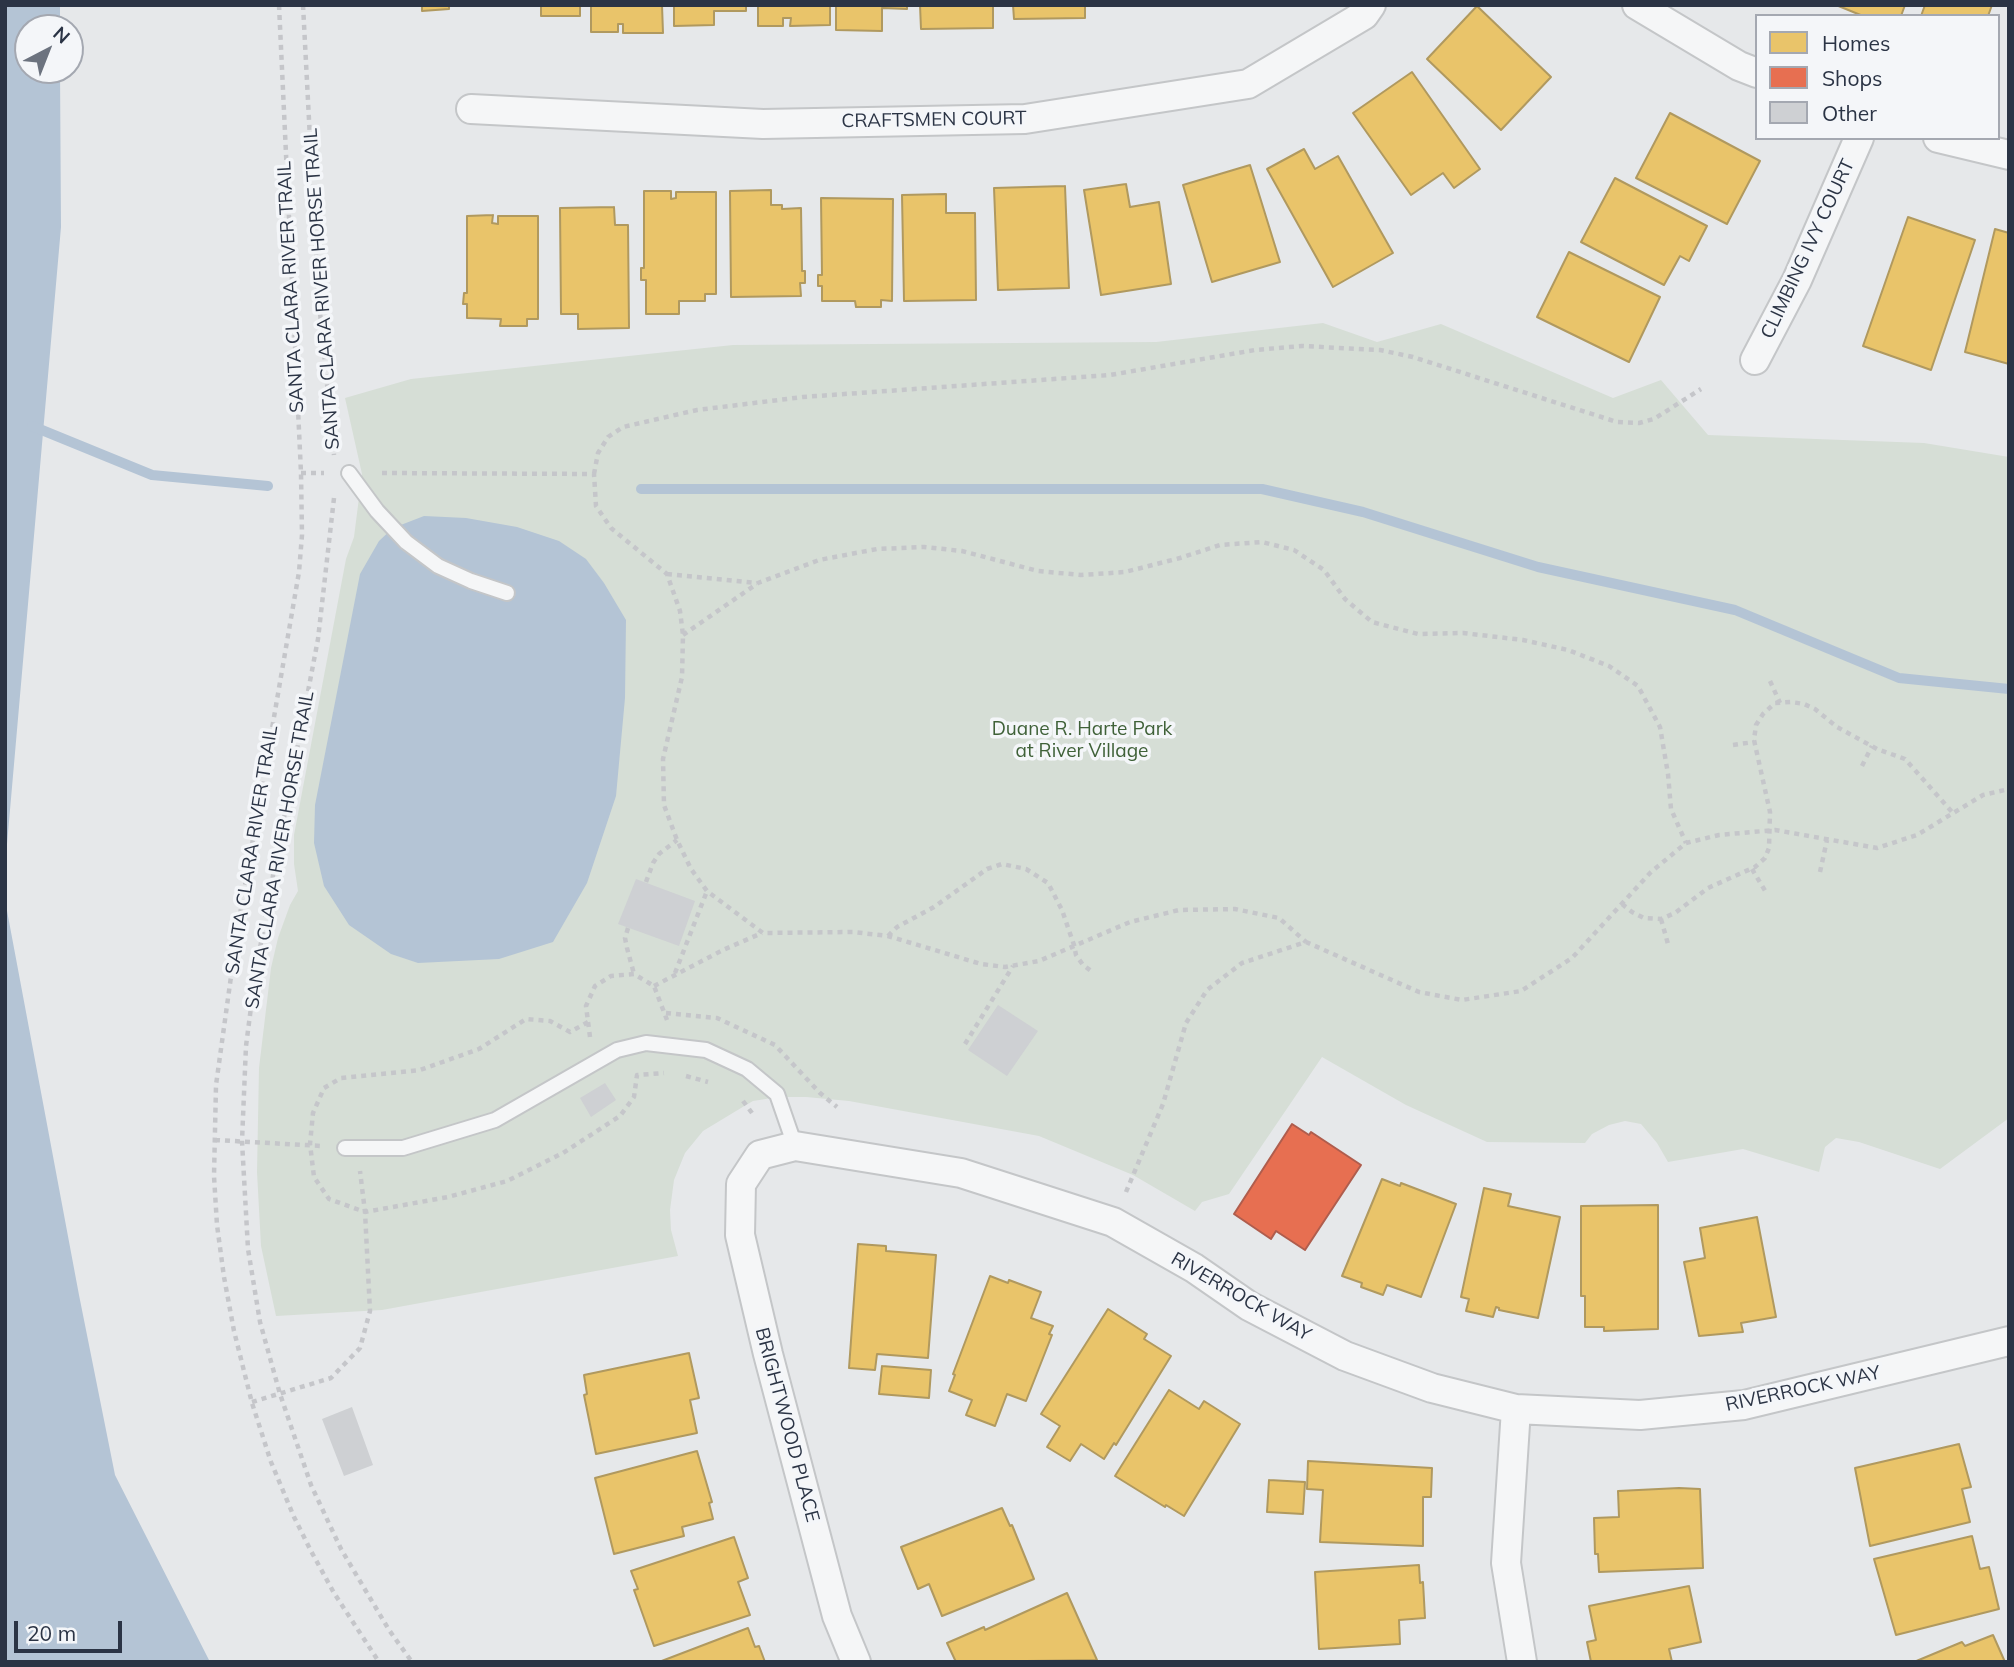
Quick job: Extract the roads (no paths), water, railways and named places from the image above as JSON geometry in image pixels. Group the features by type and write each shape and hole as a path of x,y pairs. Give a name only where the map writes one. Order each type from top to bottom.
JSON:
{"street":[{"name":"CRAFTSMEN COURT","path":"471,109 762,124 1025,119 1248,84 1364,15 1371,5"},
{"path":"1637,5 1755,72"},
{"name":"CLIMBING IVY COURT","path":"1755,360 1797,280 1858,140"},
{"path":"1946,140 2009,155"},
{"name":"RIVERROCK WAY","path":"741,1184 760,1155 795,1146 961,1173 1113,1222 1194,1268 1249,1306 1345,1356 1432,1388 1516,1409 1640,1415 1744,1405 2009,1341"},
{"name":"BRIGHTWOOD PLACE","path":"741,1184 740,1235 759,1315 837,1616 856,1662"},
{"path":"1516,1409 1506,1563 1522,1662"}],"lane":[{"path":"342,473 406,542 438,566 507,593"},
{"path":"345,1148 402,1149 495,1120 617,1050 646,1043 706,1050 747,1069 777,1094 795,1146"}],"water":[{"path":"5,5 60,5 60,14 14,14 14,84 60,84 61,227 5,867"},
{"path":"424,516 466,518 517,527 559,541 586,559 626,620 625,698 616,796 587,883 553,942 499,959 418,963 391,954 349,925 324,886 314,843 315,805 360,574 379,541 393,528"},
{"path":"5,900 115,1475 210,1662 5,1662"}],"waterway":[{"path":"32,426 152,475 268,486"},
{"path":"641,489 1262,489 1363,512 1538,567 1735,610 1899,678 2009,689"}],"park label":[{"name":"Duane R. Harte Park at River Village","path":"1082,740"}]}
